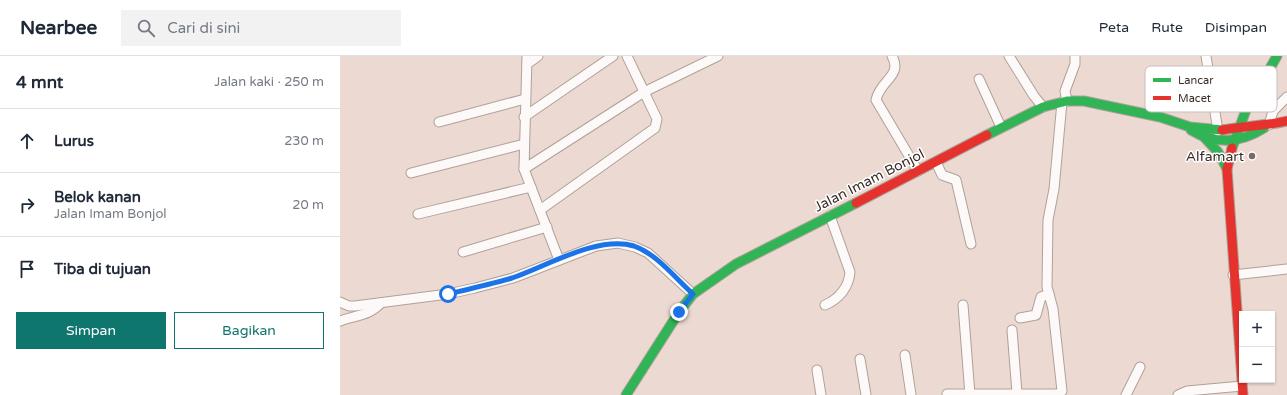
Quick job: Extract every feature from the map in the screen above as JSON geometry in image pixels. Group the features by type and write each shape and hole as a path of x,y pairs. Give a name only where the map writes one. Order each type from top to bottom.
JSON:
{"main road":[{"path":"1271,66 1277,56"},
{"name":"Jalan Imam Bonjol","path":"630,394 679,312 693,294 736,264 936,162 1001,127 1043,107 1064,102 1084,101 1182,123 1190,127 1218,131 1238,127 1268,125"},
{"path":"1243,390 1226,169 1238,127 1244,112"},
{"path":"1234,140 1256,133 1268,125 1287,121"},
{"name":"Jalan Imam Bonjol","path":"1182,123 1194,133 1204,137 1234,140"},
{"path":"1204,137 1218,152 1226,169"}],"street":[{"path":"538,56 527,60 524,117 524,169 560,260"},
{"path":"524,117 613,56"},
{"path":"540,210 655,128 656,119 627,56"},
{"path":"524,169 644,92 718,56"},
{"path":"892,56 896,70 881,87 876,100 918,171"},
{"path":"1009,56 1034,96 1043,107"},
{"path":"947,394 1066,393 1053,309 1049,294 1048,220 1054,189 1065,91 1075,64 1075,56"},
{"path":"1206,56 1208,66"},
{"path":"979,79 1001,127"},
{"path":"1277,107 1287,97"},
{"path":"439,122 525,99"},
{"path":"1215,112 1218,131"},
{"path":"1268,125 1273,112"},
{"path":"411,173 524,144"},
{"path":"936,162 942,176 956,180 972,244"},
{"path":"418,214 531,187"},
{"path":"825,305 838,298 850,279 849,264 830,216"},
{"path":"463,252 547,228"},
{"path":"340,302 349,306 448,294 512,278 602,245 618,243 635,247 659,262 693,294"},
{"path":"1233,275 1287,269"},
{"path":"1020,318 1036,315 1038,301 1041,297 1049,294"},
{"path":"340,321 361,317 374,311 381,303"},
{"path":"963,305 970,394"},
{"path":"1012,330 1017,393"},
{"path":"905,355 911,395"},
{"path":"860,359 866,395"},
{"path":"1126,395 1140,367"},
{"path":"817,370 821,395"},
{"path":"1178,395 1187,391 1243,390"}],"traffic: fast":[{"path":"1271,66 1277,56"},
{"path":"987,135 1043,107 1067,101 1084,101 1160,117 1190,127 1222,130"},
{"path":"1232,148 1245,112"},
{"path":"1191,130 1209,138 1228,140 1246,137 1264,128"},
{"path":"1204,137 1218,152 1227,169"},
{"path":"626,395 679,312 693,294 736,264 856,203"}],"traffic: jam":[{"path":"1222,130 1287,121"},
{"path":"856,203 987,135"},
{"path":"1232,148 1227,169 1243,395"}],"place":[{"name":"Alfamart","path":"1252,156"}],"route":[{"path":"448,294 512,278 596,246 618,243 635,247 648,254 659,262 693,294 679,312"}]}
